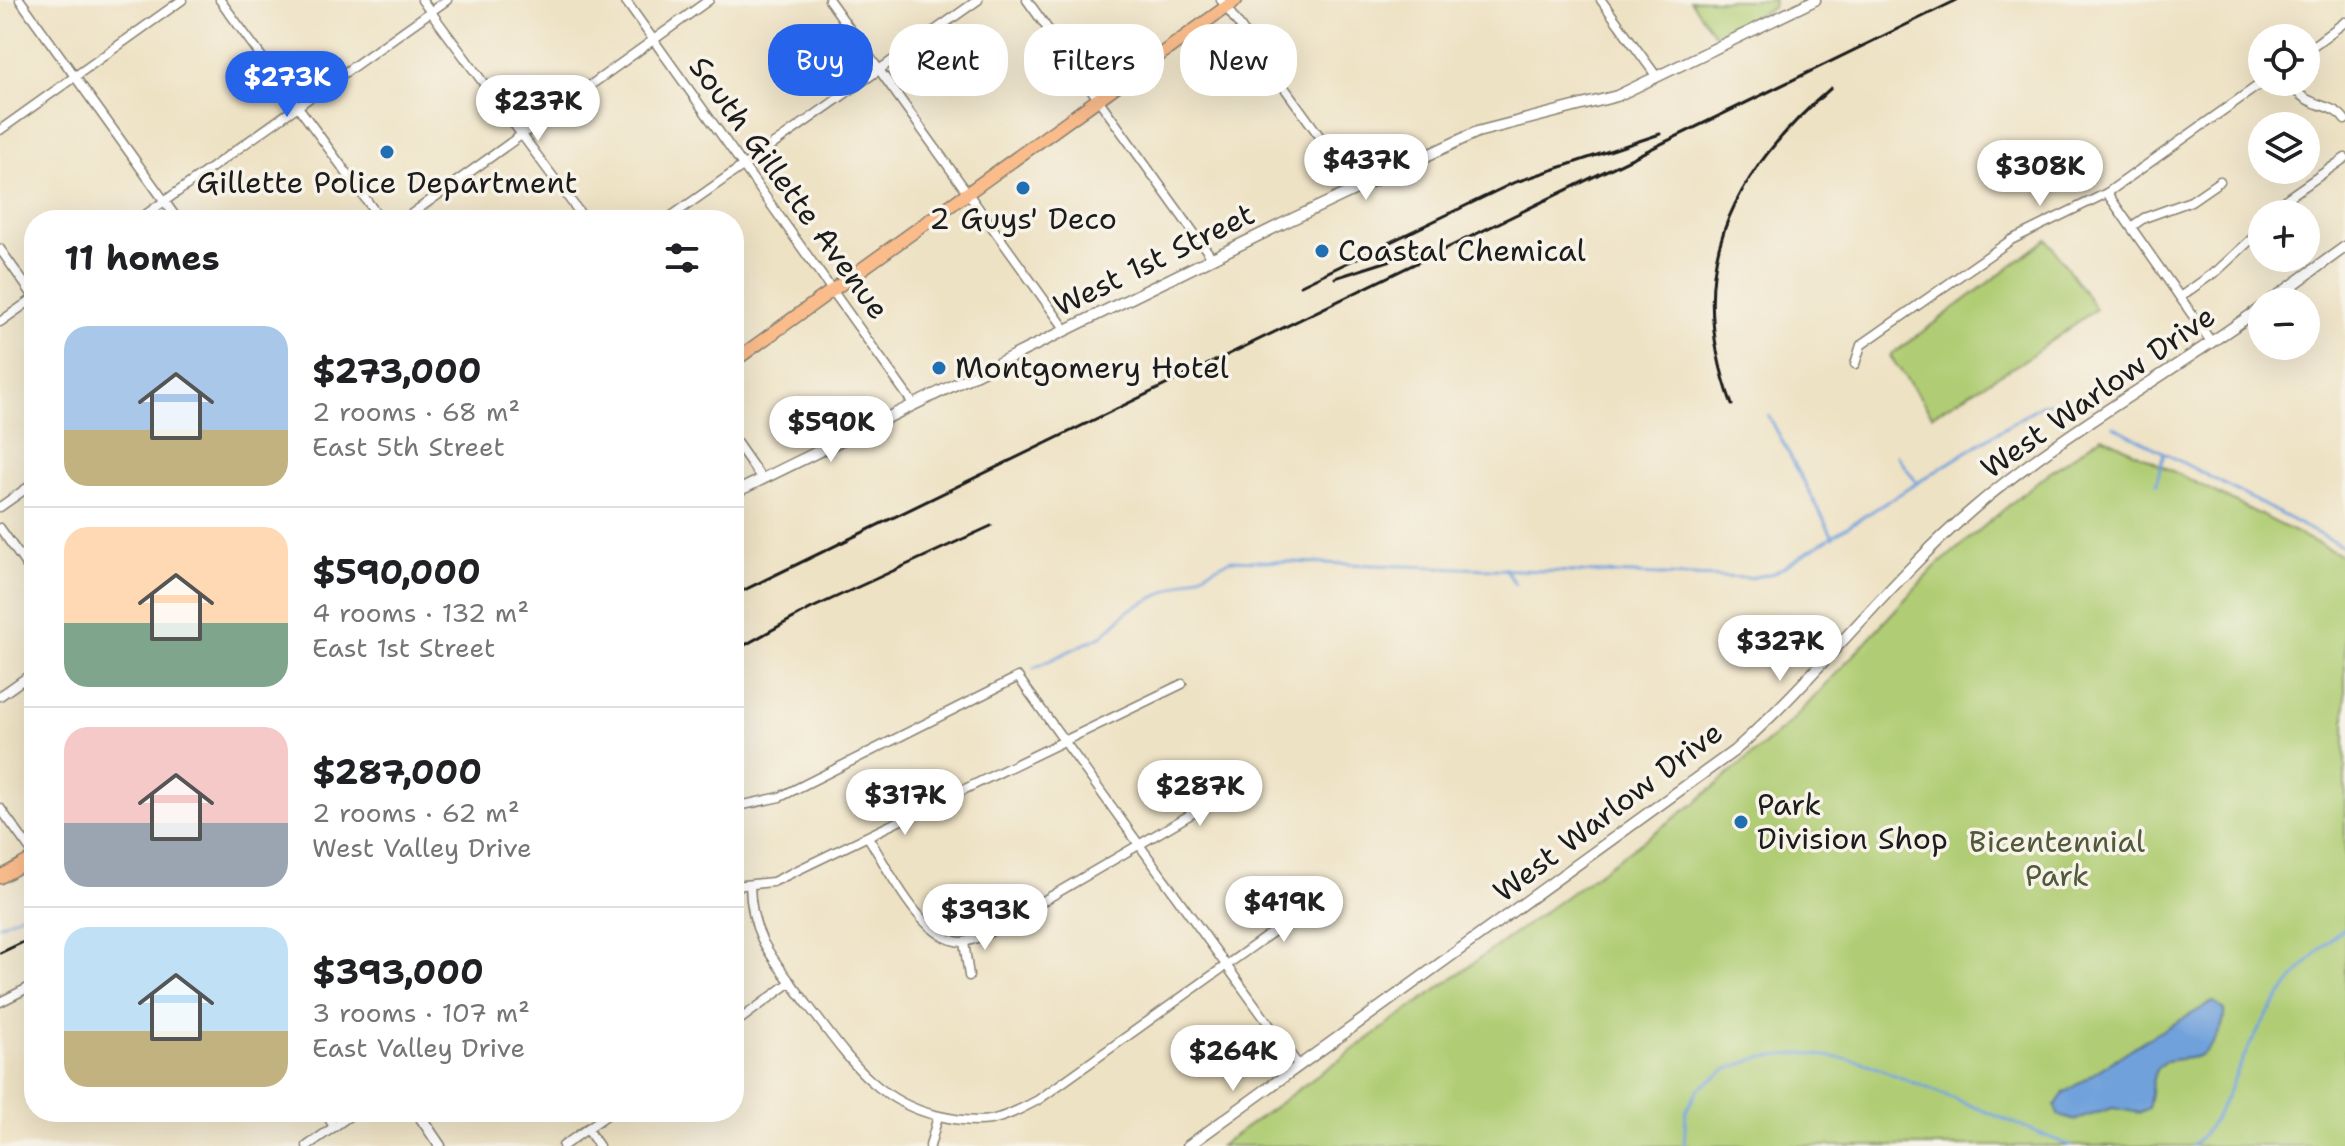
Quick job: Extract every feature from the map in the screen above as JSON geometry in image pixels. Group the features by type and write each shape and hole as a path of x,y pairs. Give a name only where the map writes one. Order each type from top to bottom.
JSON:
{"main road":[{"path":"744,354 1099,100 1228,2"},
{"path":"0,877 24,863"}],"street":[{"path":"20,0 171,210"},
{"path":"0,130 182,0"},
{"path":"220,0 374,210"},
{"path":"422,0 578,210"},
{"path":"151,210 447,0"},
{"name":"South Gillette Avenue","path":"625,0 914,405"},
{"path":"417,210 709,0"},
{"path":"829,0 1066,330"},
{"path":"680,210 978,0"},
{"path":"1027,0 1212,258"},
{"path":"1601,0 1657,77"},
{"name":"West 1st Street","path":"744,488 1212,258 1477,132 1600,103 1657,77 1793,4 1815,0"},
{"path":"1228,2 1357,188"},
{"path":"2320,41 2345,22"},
{"path":"1855,364 1861,345 1982,258 2011,240 2107,193 2248,93"},
{"path":"2300,96 2304,101 2340,112 2345,120"},
{"path":"2285,200 2345,158"},
{"path":"2131,227 2144,218 2191,201 2220,181"},
{"path":"2107,193 2212,343"},
{"path":"2180,297 2218,270 2248,242"},
{"path":"2288,288 2345,247"},
{"path":"0,249 24,283"},
{"path":"0,322 24,304"},
{"name":"West Warlow Drive","path":"1188,1146 1734,751 1806,682 1924,554 1974,508 2040,456 2248,317"},
{"path":"744,453 762,479"},
{"path":"0,507 24,490"},
{"path":"0,528 24,562"},
{"path":"744,805 780,797 1018,677 1299,1066"},
{"path":"0,696 24,679"},
{"path":"744,885 773,882 1182,684"},
{"path":"868,837 924,922 942,937 964,942 985,935 1246,782"},
{"path":"0,808 24,843"},
{"path":"750,885 751,910 759,939 873,1086 904,1105 976,1124 1007,1117 1038,1100 1323,896"},
{"path":"964,942 969,976"},
{"path":"744,1017 791,982"},
{"path":"0,1002 24,990"},
{"path":"930,1146 938,1116"},
{"path":"331,1122 334,1127"},
{"path":"307,1146 341,1122"},
{"path":"424,1122 440,1146"},
{"path":"563,1146 597,1122"},
{"path":"587,1129 599,1146"}],"green space":[{"path":"1690,0 1774,0 1773,8 1715,35"},
{"path":"2047,239 2096,309 2020,363 1932,415 1890,356"},
{"name":"Bicentennial Park","path":"2102,436 2345,557 2345,1146 1220,1146 1695,803 1793,720 1933,569 2038,481"}],"water":[{"path":"2213,1002 2224,1010 2215,1040 2200,1055 2168,1061 2156,1070 2148,1108 2140,1113 2113,1108 2076,1120 2058,1115 2055,1106 2064,1093 2143,1041"}],"waterway":[{"path":"1034,668 1103,635 1129,610 1230,560 1750,578 1774,573 2041,405 2062,401 2076,407"},
{"path":"1769,416 1833,537"},
{"path":"2113,426 2345,548"},
{"path":"2156,484 2164,453"},
{"path":"1897,455 1917,483"},
{"path":"1505,568 1515,584"},
{"path":"0,925 24,913"},
{"path":"2192,1146 2217,1116 2253,1039 2275,1004 2301,970 2345,927"},
{"path":"1684,1146 1686,1111 1698,1089 1725,1070 1762,1057 1804,1053 1860,1061 2071,1146"}],"railway":[{"path":"744,590 1957,0"},
{"path":"1732,405 1718,356 1712,311 1715,269 1724,229 1741,192 1765,156 1831,88"},
{"path":"1301,285 1513,183 1660,134"},
{"path":"1335,278 1423,250"},
{"path":"744,645 810,609 991,526"},
{"path":"0,953 24,942"}],"place":[{"name":"Gillette Police Department","path":"387,152"},
{"name":"2 Guys' Deco","path":"1023,188"},
{"name":"Coastal Chemical","path":"1322,251"},
{"name":"Montgomery Hotel","path":"939,368"},
{"name":"Park Division Shop","path":"1741,822"}]}
